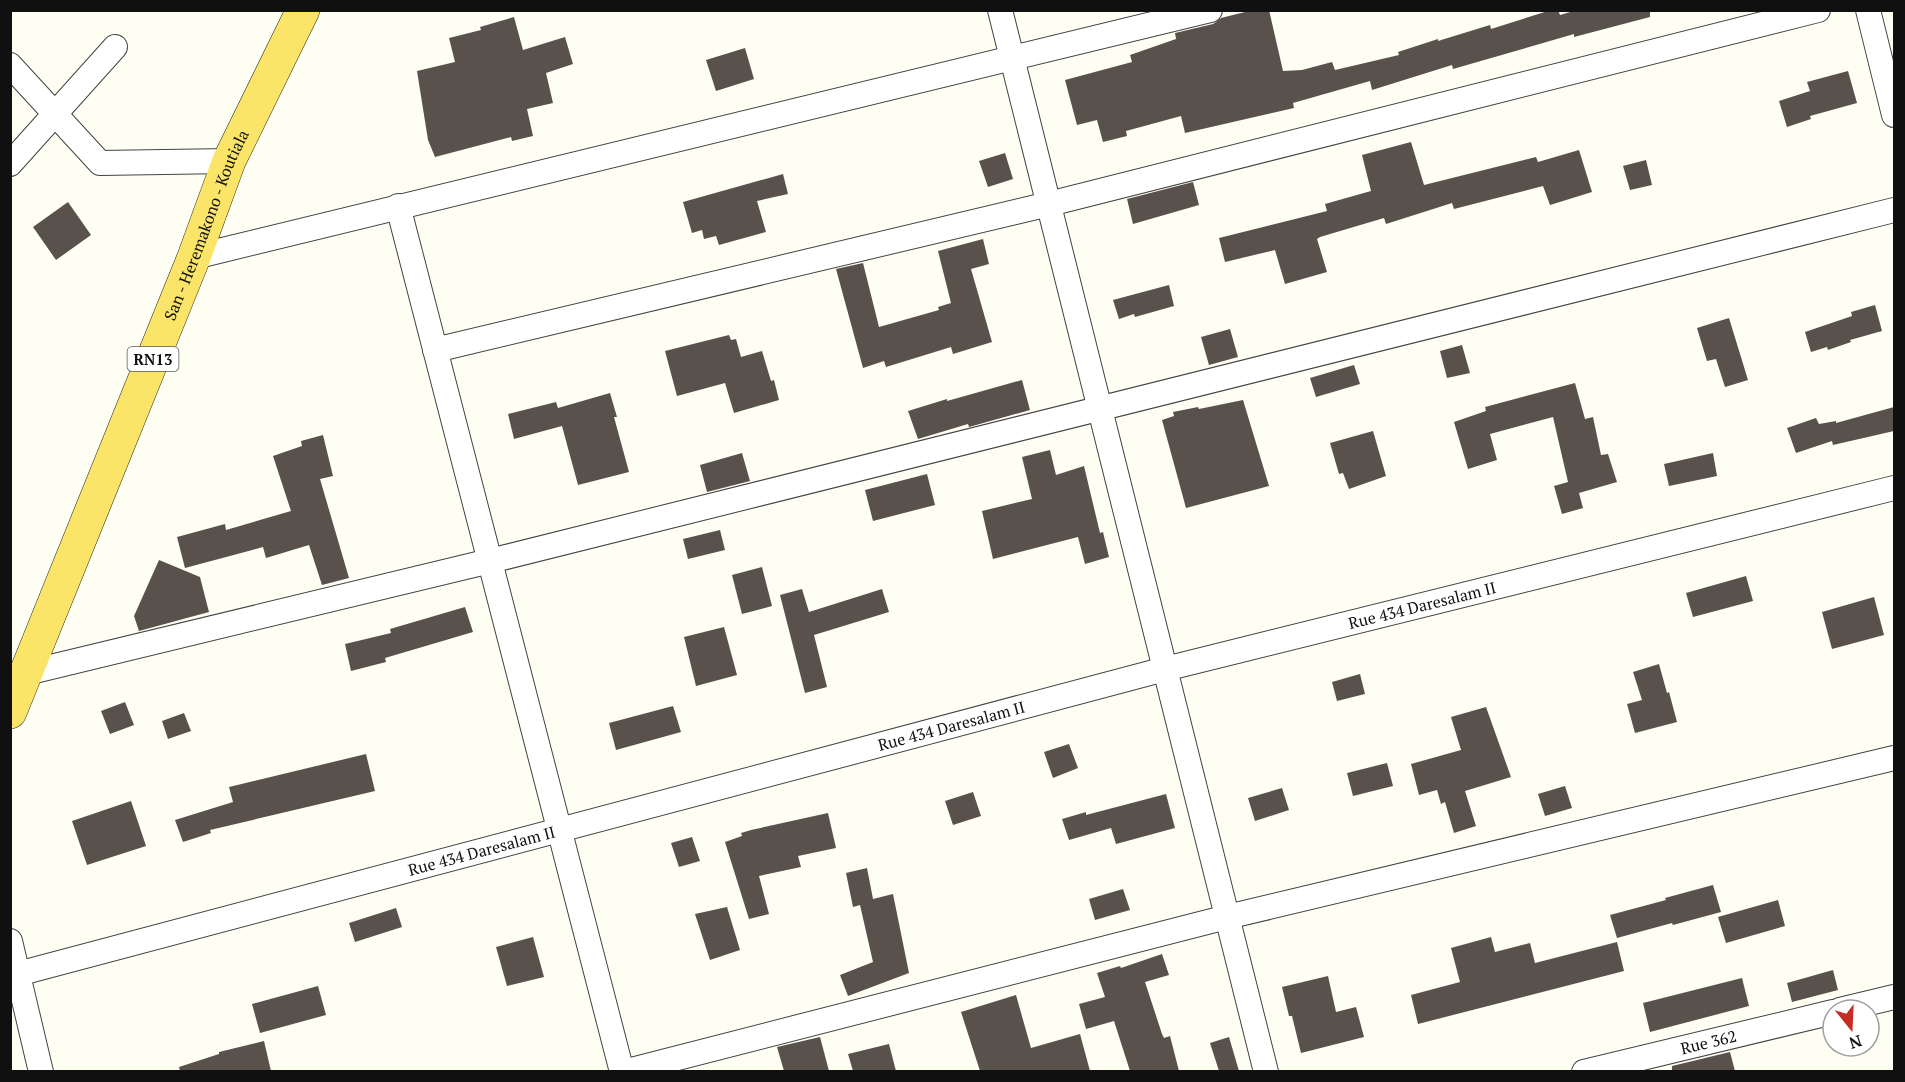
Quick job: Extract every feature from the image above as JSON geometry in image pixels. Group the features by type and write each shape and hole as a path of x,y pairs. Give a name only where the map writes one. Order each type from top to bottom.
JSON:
{"main road":[{"name":"San - Heremakono - Koutiala","path":"10,712 194,257 229,161 303,10"}],"street":[{"path":"1000,10 1266,1071"},
{"path":"194,257 398,206 1012,60 1210,10"},
{"path":"435,350 1049,204 1818,10"},
{"path":"1868,10 1894,116"},
{"path":"10,164 115,47"},
{"path":"10,65 100,163 229,161"},
{"path":"398,206 622,1071 1227,916 1894,758"},
{"path":"26,674 490,561 1894,210"},
{"name":"Rue 434 Daresalam II","path":"14,976 1165,669 1894,488"},
{"path":"10,940 14,976 40,1071"},
{"name":"Rue 362","path":"1584,1071 1821,1015"}],"building":[{"path":"1253,10 1269,10 1283,71 1302,70 1332,62 1335,70 1399,55 1398,52 1438,39 1438,41 1490,25 1491,29 1551,10 1558,10 1560,15 1577,10 1650,10 1650,17 1574,37 1574,34 1453,69 1452,65 1372,90 1370,81 1293,103 1294,108 1185,133 1181,116 1126,131 1127,136 1103,142 1097,120 1077,125 1065,80 1132,62 1130,55 1176,39 1175,33 1213,24 1221,18"},
{"path":"514,17 523,50 565,37 573,64 546,73 553,103 527,109 533,136 512,141 511,137 435,157 428,140 417,71 455,62 449,38 481,30 480,27"},
{"path":"745,48 754,79 716,91 706,60"},
{"path":"1848,71 1857,103 1810,116 1811,119 1787,127 1779,101 1810,91 1807,82"},
{"path":"1411,142 1424,185 1536,157 1538,162 1579,150 1592,192 1550,205 1543,186 1454,209 1452,203 1386,224 1384,218 1320,237 1317,239 1327,272 1285,284 1275,250 1225,262 1219,238 1327,211 1325,204 1371,191 1362,155"},
{"path":"1005,153 1013,179 988,187 979,161"},
{"path":"1646,160 1652,185 1630,190 1623,166"},
{"path":"783,174 788,194 757,201 766,232 719,245 716,236 704,239 702,230 692,233 683,202"},
{"path":"1193,182 1199,205 1133,224 1127,199"},
{"path":"68,202 91,235 56,260 33,227"},
{"path":"983,239 989,264 971,269 992,342 953,354 951,347 886,367 884,361 863,368 836,269 863,263 879,327 939,310 938,307 951,303 938,251"},
{"path":"1169,285 1174,306 1119,319 1113,300"},
{"path":"1875,305 1882,331 1850,340 1851,342 1828,350 1827,347 1811,352 1805,332 1852,316 1851,312"},
{"path":"1729,318 1748,380 1725,387 1716,359 1707,361 1697,328"},
{"path":"1230,329 1238,357 1209,365 1201,337"},
{"path":"729,335 731,340 736,339 741,357 762,351 771,381 774,380 779,400 734,413 725,383 677,396 665,351"},
{"path":"1462,345 1470,373 1447,378 1440,351"},
{"path":"1354,365 1360,384 1316,397 1310,378"},
{"path":"1022,380 1030,410 969,427 968,424 918,439 908,411"},
{"path":"1575,383 1585,419 1593,417 1601,455 1608,454 1617,482 1579,493 1583,508 1562,514 1554,486 1568,482 1553,417 1490,434 1497,460 1468,469 1454,422 1486,411 1485,407"},
{"path":"610,393 629,472 578,485 562,426 514,439 508,414 556,402 558,408"},
{"path":"1243,400 1269,486 1186,508 1162,420 1174,416 1173,412"},
{"path":"1894,407 1894,431 1833,445 1832,441 1796,453 1787,428 1816,418 1819,424 1836,421 1836,423"},
{"path":"1373,431 1386,476 1349,489 1343,473 1339,474 1330,443"},
{"path":"323,435 333,476 320,479 349,578 322,585 309,545 266,558 263,547 185,568 177,537 225,524 226,530 291,511 273,456 302,446 301,441"},
{"path":"1050,450 1056,475 1084,466 1100,533 1103,532 1109,557 1085,564 1078,537 993,559 982,511 1032,499 1022,457"},
{"path":"742,453 750,481 707,492 700,465"},
{"path":"1713,453 1717,476 1669,486 1664,464"},
{"path":"927,474 935,505 873,521 865,490"},
{"path":"720,530 725,550 688,559 683,539"},
{"path":"159,560 200,577 209,612 139,631 134,616"},
{"path":"762,567 772,606 742,614 732,575"},
{"path":"1746,576 1753,601 1693,617 1686,593"},
{"path":"802,589 809,612 882,589 889,612 814,635 827,687 805,693 780,595"},
{"path":"1874,597 1884,635 1832,649 1822,612"},
{"path":"465,607 473,632 385,658 386,662 351,671 345,644 391,633 390,629"},
{"path":"724,627 737,675 696,686 684,637"},
{"path":"1659,664 1677,722 1635,733 1627,704 1642,700 1633,672"},
{"path":"1360,674 1365,694 1337,701 1332,682"},
{"path":"125,702 134,725 110,734 101,711"},
{"path":"673,706 681,732 616,750 609,723"},
{"path":"1486,707 1511,777 1465,791 1476,826 1454,833 1445,802 1441,804 1437,790 1419,795 1411,764 1461,750 1451,717"},
{"path":"184,713 191,731 168,739 162,721"},
{"path":"1069,744 1078,768 1053,778 1044,752"},
{"path":"366,754 375,791 210,830 211,833 183,842 175,820 233,802 229,787"},
{"path":"1387,763 1393,786 1353,796 1347,773"},
{"path":"1565,786 1572,808 1545,816 1538,794"},
{"path":"1282,788 1289,810 1255,821 1248,798"},
{"path":"973,792 981,816 953,825 945,801"},
{"path":"1166,794 1175,828 1116,844 1111,828 1069,840 1062,819"},
{"path":"131,801 146,846 87,865 72,821"},
{"path":"828,813 836,848 798,856 801,867 759,876 769,914 749,919 725,842 751,830"},
{"path":"692,837 700,861 679,867 671,843"},
{"path":"867,868 873,899 893,894 909,973 848,996 840,975 873,962 860,905 853,907 846,873"},
{"path":"1713,885 1721,912 1617,938 1610,915"},
{"path":"1123,889 1130,910 1095,920 1089,899"},
{"path":"1778,900 1785,926 1726,943 1718,917"},
{"path":"727,907 740,950 710,960 695,914"},
{"path":"396,908 402,927 355,942 349,923"},
{"path":"533,937 544,977 507,986 496,947"},
{"path":"1491,937 1495,952 1530,943 1535,963 1617,942 1624,971 1418,1024 1411,995 1460,982 1451,948"},
{"path":"1162,954 1169,975 1145,982 1162,1034 1164,1038 1170,1036 1179,1071 1130,1071 1114,1021 1086,1029 1079,1004 1105,997 1097,973 1120,966 1121,968"},
{"path":"1833,970 1838,990 1792,1002 1787,983"},
{"path":"1328,976 1336,1012 1356,1007 1364,1037 1301,1053 1282,987"},
{"path":"1742,978 1749,1006 1650,1032 1643,1003"},
{"path":"318,986 326,1015 260,1033 252,1004"},
{"path":"1016,995 1031,1048 1080,1034 1090,1071 980,1071 961,1012"},
{"path":"820,1037 829,1071 784,1071 777,1047"},
{"path":"1229,1037 1239,1071 1219,1071 1210,1043"},
{"path":"264,1041 271,1071 180,1071 179,1067 219,1054 219,1052"},
{"path":"889,1044 896,1071 853,1071 848,1054"},
{"path":"1730,1052 1735,1071 1672,1071 1672,1066"}]}
